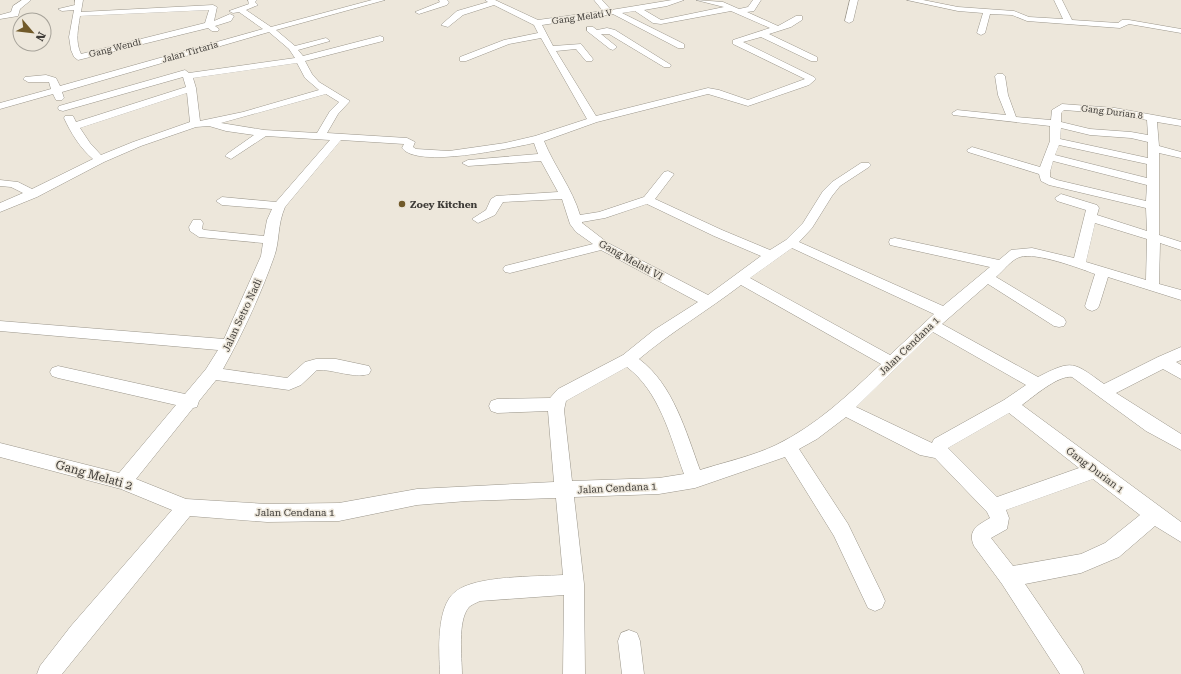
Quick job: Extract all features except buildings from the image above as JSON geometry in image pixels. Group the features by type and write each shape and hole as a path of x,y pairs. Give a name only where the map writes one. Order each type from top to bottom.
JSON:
{"street":[{"path":"0,17 15,14 16,8 26,0"},
{"path":"210,21 254,5 251,1 253,0"},
{"name":"Jalan Tirtaria","path":"0,106 171,57 381,0"},
{"path":"419,12 444,3 445,2 443,0"},
{"path":"598,0 611,12 681,46"},
{"name":"Gang Melati V","path":"537,23 637,9 668,4 680,0"},
{"path":"700,0 723,4 778,29"},
{"path":"637,9 656,21 661,22 735,9 751,9 757,0"},
{"path":"849,21 854,0"},
{"path":"910,0 958,9 1014,13 1024,19 1120,26 1125,22 1129,22 1181,31"},
{"path":"1058,0 1069,23"},
{"path":"342,1 352,8"},
{"path":"445,25 460,13 491,1 537,23 593,120"},
{"path":"62,9 79,7 162,11 213,7 210,21"},
{"name":"Gang Wendi","path":"79,7 72,42 78,57 210,21"},
{"path":"240,10 293,49 300,60 304,71 311,79 327,91 345,101 334,113 320,137"},
{"path":"982,33 987,12"},
{"path":"210,21 228,19 230,16"},
{"path":"577,17 613,47"},
{"path":"209,123 226,128 264,133 407,141 410,142 407,148 408,150 428,154 449,154 538,139 593,120 708,91 716,92 738,101 748,103 806,83 810,80 809,77 736,43 737,40 778,29 799,18"},
{"path":"210,21 230,41"},
{"path":"595,33 612,32 667,64"},
{"path":"762,34 814,59"},
{"path":"463,60 507,42 543,35"},
{"path":"63,108 186,74 300,60 380,39"},
{"path":"293,49 326,40"},
{"path":"551,49 578,46 588,59"},
{"path":"171,57 186,74 191,88 195,124"},
{"path":"1000,76 1003,95 1012,119"},
{"path":"28,79 54,80 55,90 63,108 86,147 100,160"},
{"path":"74,127 191,88"},
{"path":"0,208 137,144 195,124 209,123 288,104 327,91"},
{"name":"Gang Durian 8","path":"1056,124 1056,112 1062,107 1115,111 1152,117 1181,124"},
{"path":"957,112 1056,124 1090,132 1131,136 1181,155"},
{"path":"1152,117 1152,206 1154,238 1152,286"},
{"path":"1056,124 1054,141 1044,172 1045,179 1053,183 1152,206"},
{"path":"231,156 264,133"},
{"name":"Jalan Setro Nadi","path":"123,482 191,402 212,374 229,345 268,256 269,240 273,220 279,206 337,138"},
{"name":"Gang Melati VI","path":"538,139 545,157 566,195 576,224 580,229 603,246 708,302"},
{"path":"1054,141 1153,162"},
{"path":"972,150 1044,172"},
{"path":"468,163 545,157"},
{"path":"1049,157 1153,183"},
{"path":"574,674 574,584 556,404 558,398 564,393 628,359 659,334 708,302 771,255 791,244 808,225 827,194 836,184 865,166"},
{"path":"575,219 601,215 648,200 668,174"},
{"path":"0,183 14,184 32,194"},
{"path":"478,219 493,210 495,202 500,199 566,195"},
{"path":"1061,198 1089,205 1093,208 1079,263"},
{"path":"648,200 724,236 771,255"},
{"path":"222,201 279,206"},
{"path":"1090,217 1181,246"},
{"path":"198,223 195,227 196,231 204,234 269,240"},
{"path":"895,242 1000,265"},
{"path":"791,244 944,313"},
{"path":"510,269 603,246"},
{"name":"Jalan Cendana 1","path":"186,507 267,513 339,512 417,497 467,493 564,491 659,486 695,480 781,451 811,434 844,409 944,313 1016,253 1025,251 1032,252 1079,263 1181,295"},
{"path":"1092,306 1103,271"},
{"path":"987,277 1059,322"},
{"path":"739,278 891,363"},
{"path":"932,325 1038,384"},
{"path":"0,326 229,345"},
{"path":"1103,392 1181,353"},
{"path":"628,359 639,365 654,384 671,418 695,480"},
{"path":"1163,361 1181,372"},
{"path":"212,374 289,384 297,381 310,367 318,363 363,370"},
{"path":"1073,674 1010,576 981,540 982,533 1000,523 1000,518 994,506 944,458 938,446 947,439 1010,405 1038,384 1056,374 1070,370 1076,372 1152,426 1181,443"},
{"path":"58,372 191,402"},
{"path":"497,406 556,404"},
{"name":"Gang Durian 1","path":"1010,405 1154,515 1181,533"},
{"path":"844,409 926,450 940,451"},
{"path":"788,447 841,530 875,601"},
{"name":"Gang Melati 2","path":"0,450 123,482 186,507"},
{"path":"994,506 1095,470"},
{"path":"48,674 79,634 186,507"},
{"path":"1010,576 1081,563 1112,550 1154,515"},
{"path":"451,674 450,640 454,612 462,599 478,591 574,584"},
{"path":"629,641 634,671 633,674"}],"place":[{"name":"Zoey Kitchen","path":"402,204"}]}
